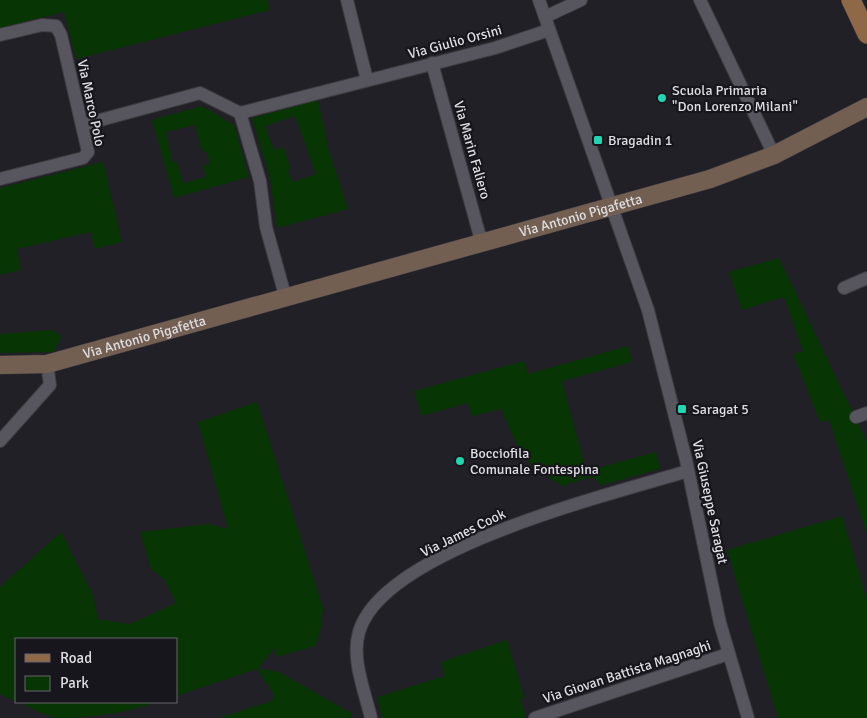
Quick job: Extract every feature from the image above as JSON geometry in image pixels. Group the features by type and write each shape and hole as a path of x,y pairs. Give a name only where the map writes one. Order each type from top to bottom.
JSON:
{"main road":[{"path":"851,0 867,34"},
{"name":"Via Antonio Pigafetta","path":"0,365 48,364 710,179 774,156 867,107"}],"street":[{"path":"347,0 367,80"},
{"name":"Via Giuseppe Saragat","path":"539,0 613,207 654,331 688,471 728,654 748,718"},
{"path":"545,17 581,0"},
{"path":"700,0 774,156"},
{"name":"Via Marco Polo","path":"0,35 42,24 56,26 61,35 87,148 83,158 0,179"},
{"name":"Via Giulio Orsini","path":"240,113 495,48 550,30"},
{"name":"Via Marin Faliero","path":"432,63 482,244"},
{"path":"82,125 200,93 240,113 260,180 266,226 286,299"},
{"path":"844,288 867,278"},
{"path":"0,441 50,385 48,364"},
{"name":"Via James Cook","path":"371,718 357,657 358,634 367,615 390,591 452,552 500,529 688,471"},
{"name":"Via Giovan Battista Magnaghi","path":"535,718 728,654"}],"green space":[{"path":"0,0 267,0 270,10 76,59 64,12 0,28"},
{"path":"318,100 329,151 348,209 277,228 270,178 252,118","holes":["295,116 316,174 293,182 288,170 291,168 283,147 274,150 265,126"]},
{"path":"202,106 234,125 249,177 174,198 152,120","holes":["195,125 202,152 206,151 210,164 203,165 206,177 183,183 177,162 173,163 166,132"]},
{"path":"103,162 122,242 95,249 90,232 17,249 21,270 0,275 0,188"},
{"path":"779,258 867,442 867,534 829,420 820,422 793,354 803,351 784,297 742,310 729,272"},
{"path":"52,330 61,336 54,352 0,353 0,334"},
{"path":"628,346 632,362 562,381 586,471 656,452 660,469 602,485 592,477 567,484 565,487 539,471 530,463 518,447 501,409 472,416 468,403 421,416 414,391 524,361 528,374"},
{"path":"257,402 323,608 320,633 315,646 277,657 275,648 258,668 279,672 351,713 352,718 218,718 269,702 274,699 273,693 257,669 178,695 178,638 15,638 15,701 0,694 0,587 61,532 93,595 98,619 130,624 176,603 165,580 151,569 140,532 209,524 228,529 198,422"},
{"path":"842,516 867,600 867,718 778,718 727,550"},
{"path":"507,640 524,697 520,699 526,716 524,718 382,718 377,697 445,676 441,662"},
{"path":"20,703 154,703 109,714 84,717 58,718"}],"place":[{"name":"Scuola Primaria \"Don Lorenzo Milani\"","path":"662,98"},
{"name":"Bragadin 1","path":"598,140"},
{"name":"Saragat 5","path":"682,409"},
{"name":"Bocciofila Comunale Fontespina","path":"460,461"}]}
